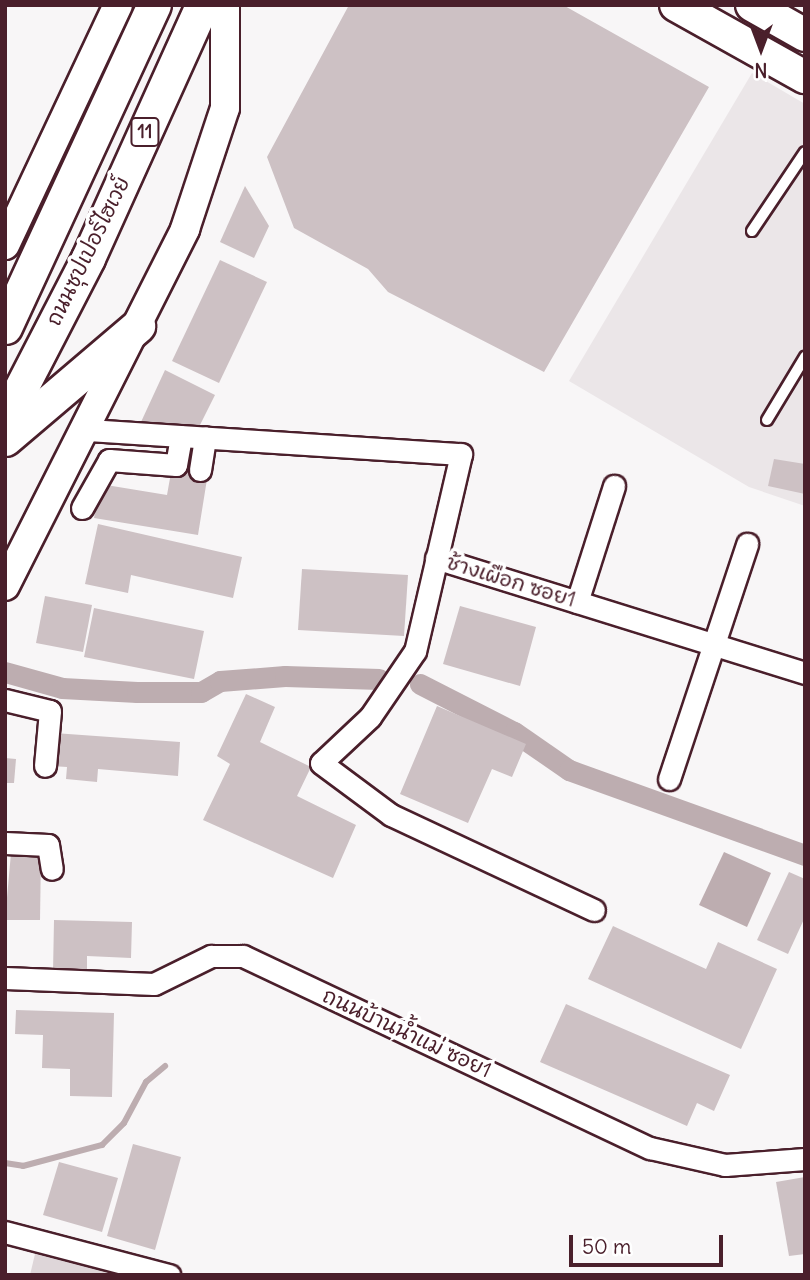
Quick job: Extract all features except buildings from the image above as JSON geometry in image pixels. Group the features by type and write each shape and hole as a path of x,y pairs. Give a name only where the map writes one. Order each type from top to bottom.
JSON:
{"highway":[{"name":"ถนนซุปเปอร์ไฮเวย์","path":"5,327 154,5"},
{"name":"ถนนซุปเปอร์ไฮเวย์","path":"5,419 88,258 202,5"},
{"path":"5,439 138,326"}],"main road":[{"path":"5,245 118,5"},
{"path":"5,586 88,430 185,229 219,128 230,34 225,5"},
{"path":"676,5 805,77"},
{"path":"754,6 805,35"}],"street":[{"name":"ช้างเผือก ซอย1","path":"88,430 461,454 436,558 805,673"},
{"path":"82,508 109,460 176,465 181,436"},
{"path":"200,470 205,437"},
{"path":"577,602 614,486"},
{"path":"670,779 747,544"},
{"path":"436,558 415,651 370,717 321,763 391,815 594,910"},
{"path":"5,700 50,711 46,766"},
{"path":"5,844 48,845 52,869"},
{"name":"ถนนบ้านน้ำแม่ ซอย1","path":"5,978 154,984 211,956 243,956 650,1148 725,1165 805,1158"},
{"path":"5,1232 169,1275"}],"lane":[{"path":"752,231 805,152"},
{"path":"767,420 805,357"}],"shaded area":[{"path":"752,73 805,104 805,506 749,487 569,381"},
{"path":"724,852 771,873 747,927 699,905"},
{"path":"35,1254 121,1275 30,1275"}],"waterway":[{"path":"5,672 62,688 137,692 201,692 220,681 285,676 379,679"},
{"path":"420,684 514,732 569,770 805,855"},
{"path":"5,1163 23,1166 102,1145 124,1123 146,1082 165,1066"}]}
